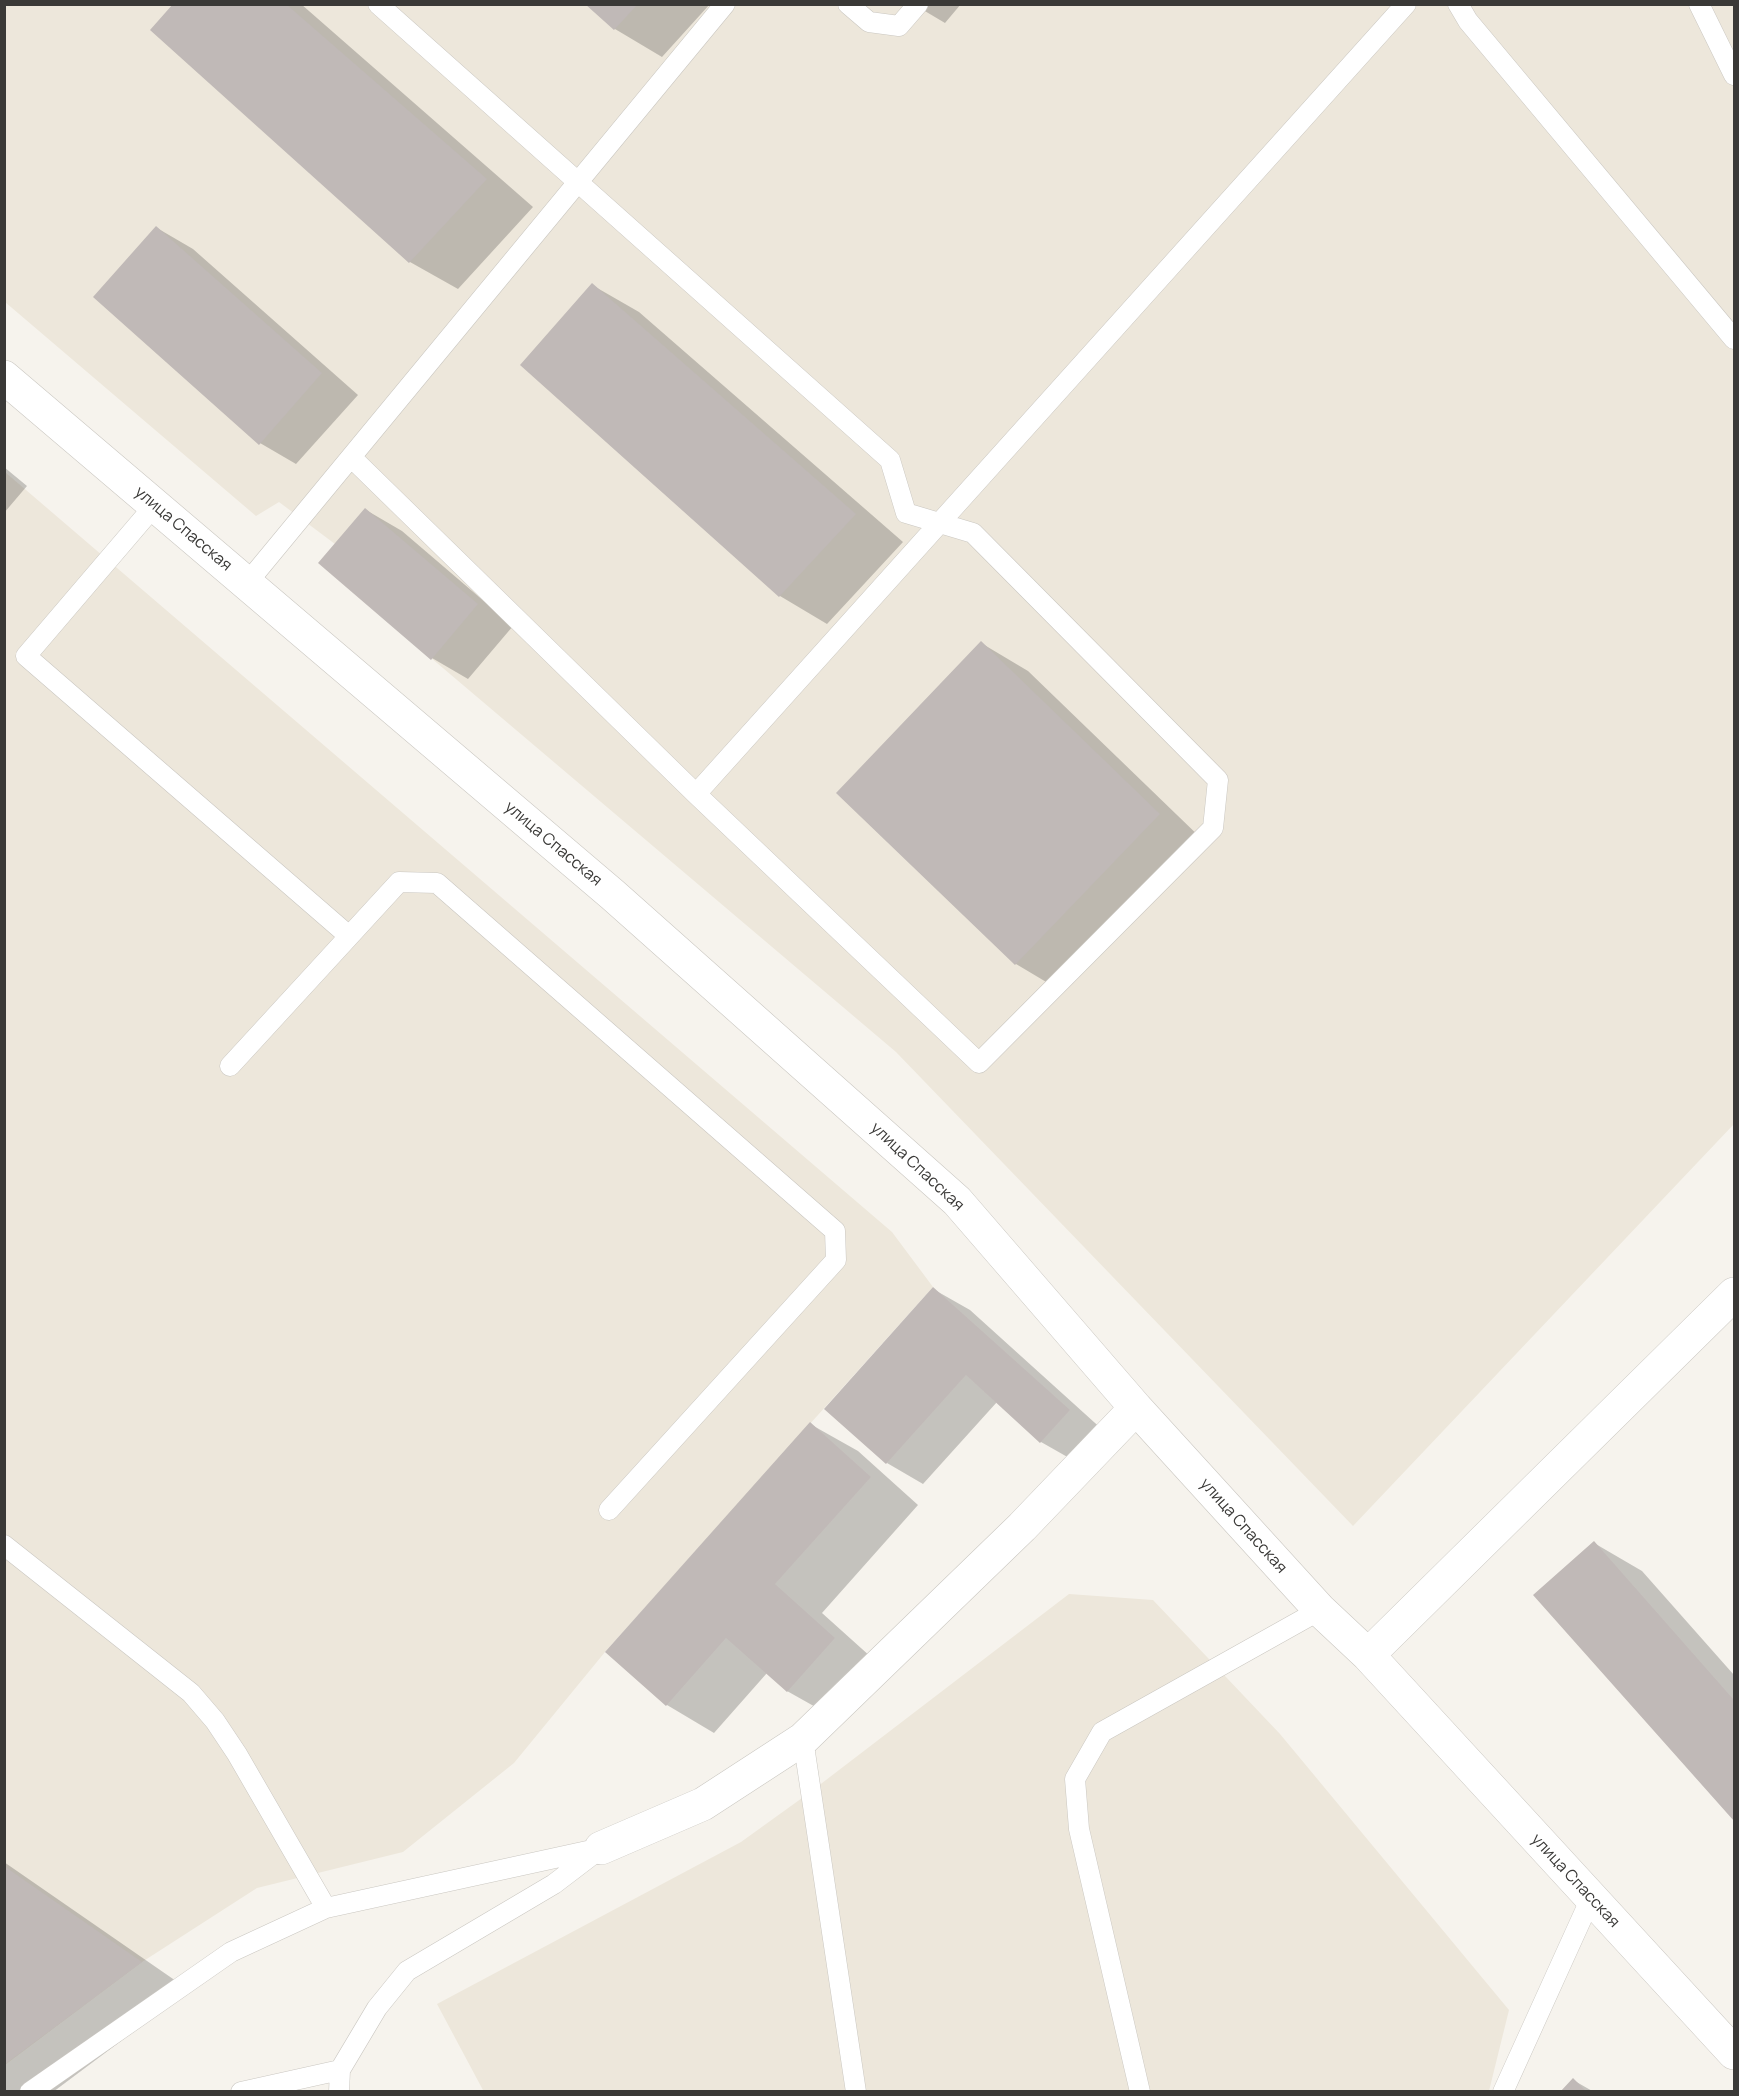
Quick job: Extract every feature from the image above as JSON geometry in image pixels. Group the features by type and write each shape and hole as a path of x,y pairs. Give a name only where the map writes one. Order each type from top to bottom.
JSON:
{"street":[{"name":"улица Спасская","path":"4,376 613,895 957,1201 1136,1408 1320,1611 1368,1655 1734,2053"},
{"path":"1368,1655 1734,1294"},
{"path":"601,1848 703,1804 802,1739 1022,1527 1136,1408"}],"lane":[{"path":"352,458 696,794 979,1063 1213,828 1218,780 973,533 906,513 890,460 378,4"},
{"path":"247,583 725,4"},
{"path":"848,4 869,22 899,26 918,4"},
{"path":"696,794 1406,4"},
{"path":"1458,4 1468,21 1734,339"},
{"path":"1699,4 1734,75"},
{"path":"155,505 26,656 349,936"},
{"path":"230,1066 399,882 437,883 835,1230 836,1260 609,1510"},
{"path":"4,1545 191,1693 215,1721 237,1754 326,1908"},
{"path":"1140,2091 1079,1829 1075,1779 1102,1732 1320,1611"},
{"path":"802,1739 856,2091"},
{"path":"30,2091 231,1952 326,1908 601,1848"},
{"path":"339,2091 340,2070 377,2008 407,1971 554,1884 601,1848"},
{"path":"1503,2091 1591,1898"},
{"path":"241,2091 340,2070"}],"shaded area":[{"path":"5,5 1734,5 1734,1124 1353,1526 896,1052 319,563 335,544 279,502 256,516 5,302"},
{"path":"5,472 892,1232 933,1287 605,1652 514,1763 403,1852 257,1888 142,1962 5,2065"},
{"path":"1069,1594 1153,1600 1280,1734 1509,2010 1489,2091 484,2092 437,2004 741,1842 809,1793"}],"building":[{"path":"173,4 286,4 487,179 409,263 150,30"},
{"path":"585,4 638,4 614,30"},
{"path":"156,226 322,373 259,445 93,297"},
{"path":"592,283 856,514 779,597 520,365"},
{"path":"365,508 478,604 431,660 318,563"},
{"path":"981,641 1160,814 1015,965 836,793"},
{"path":"933,1287 1070,1410 1040,1443 966,1375 886,1464 824,1409"},
{"path":"810,1422 871,1477 775,1584 835,1638 787,1692 726,1638 666,1706 605,1652"},
{"path":"1594,1541 1734,1700 1734,1821 1533,1595"},
{"path":"4,1866 142,1962 4,2065"},
{"path":"1573,2078 1587,2092 1560,2092"}]}
